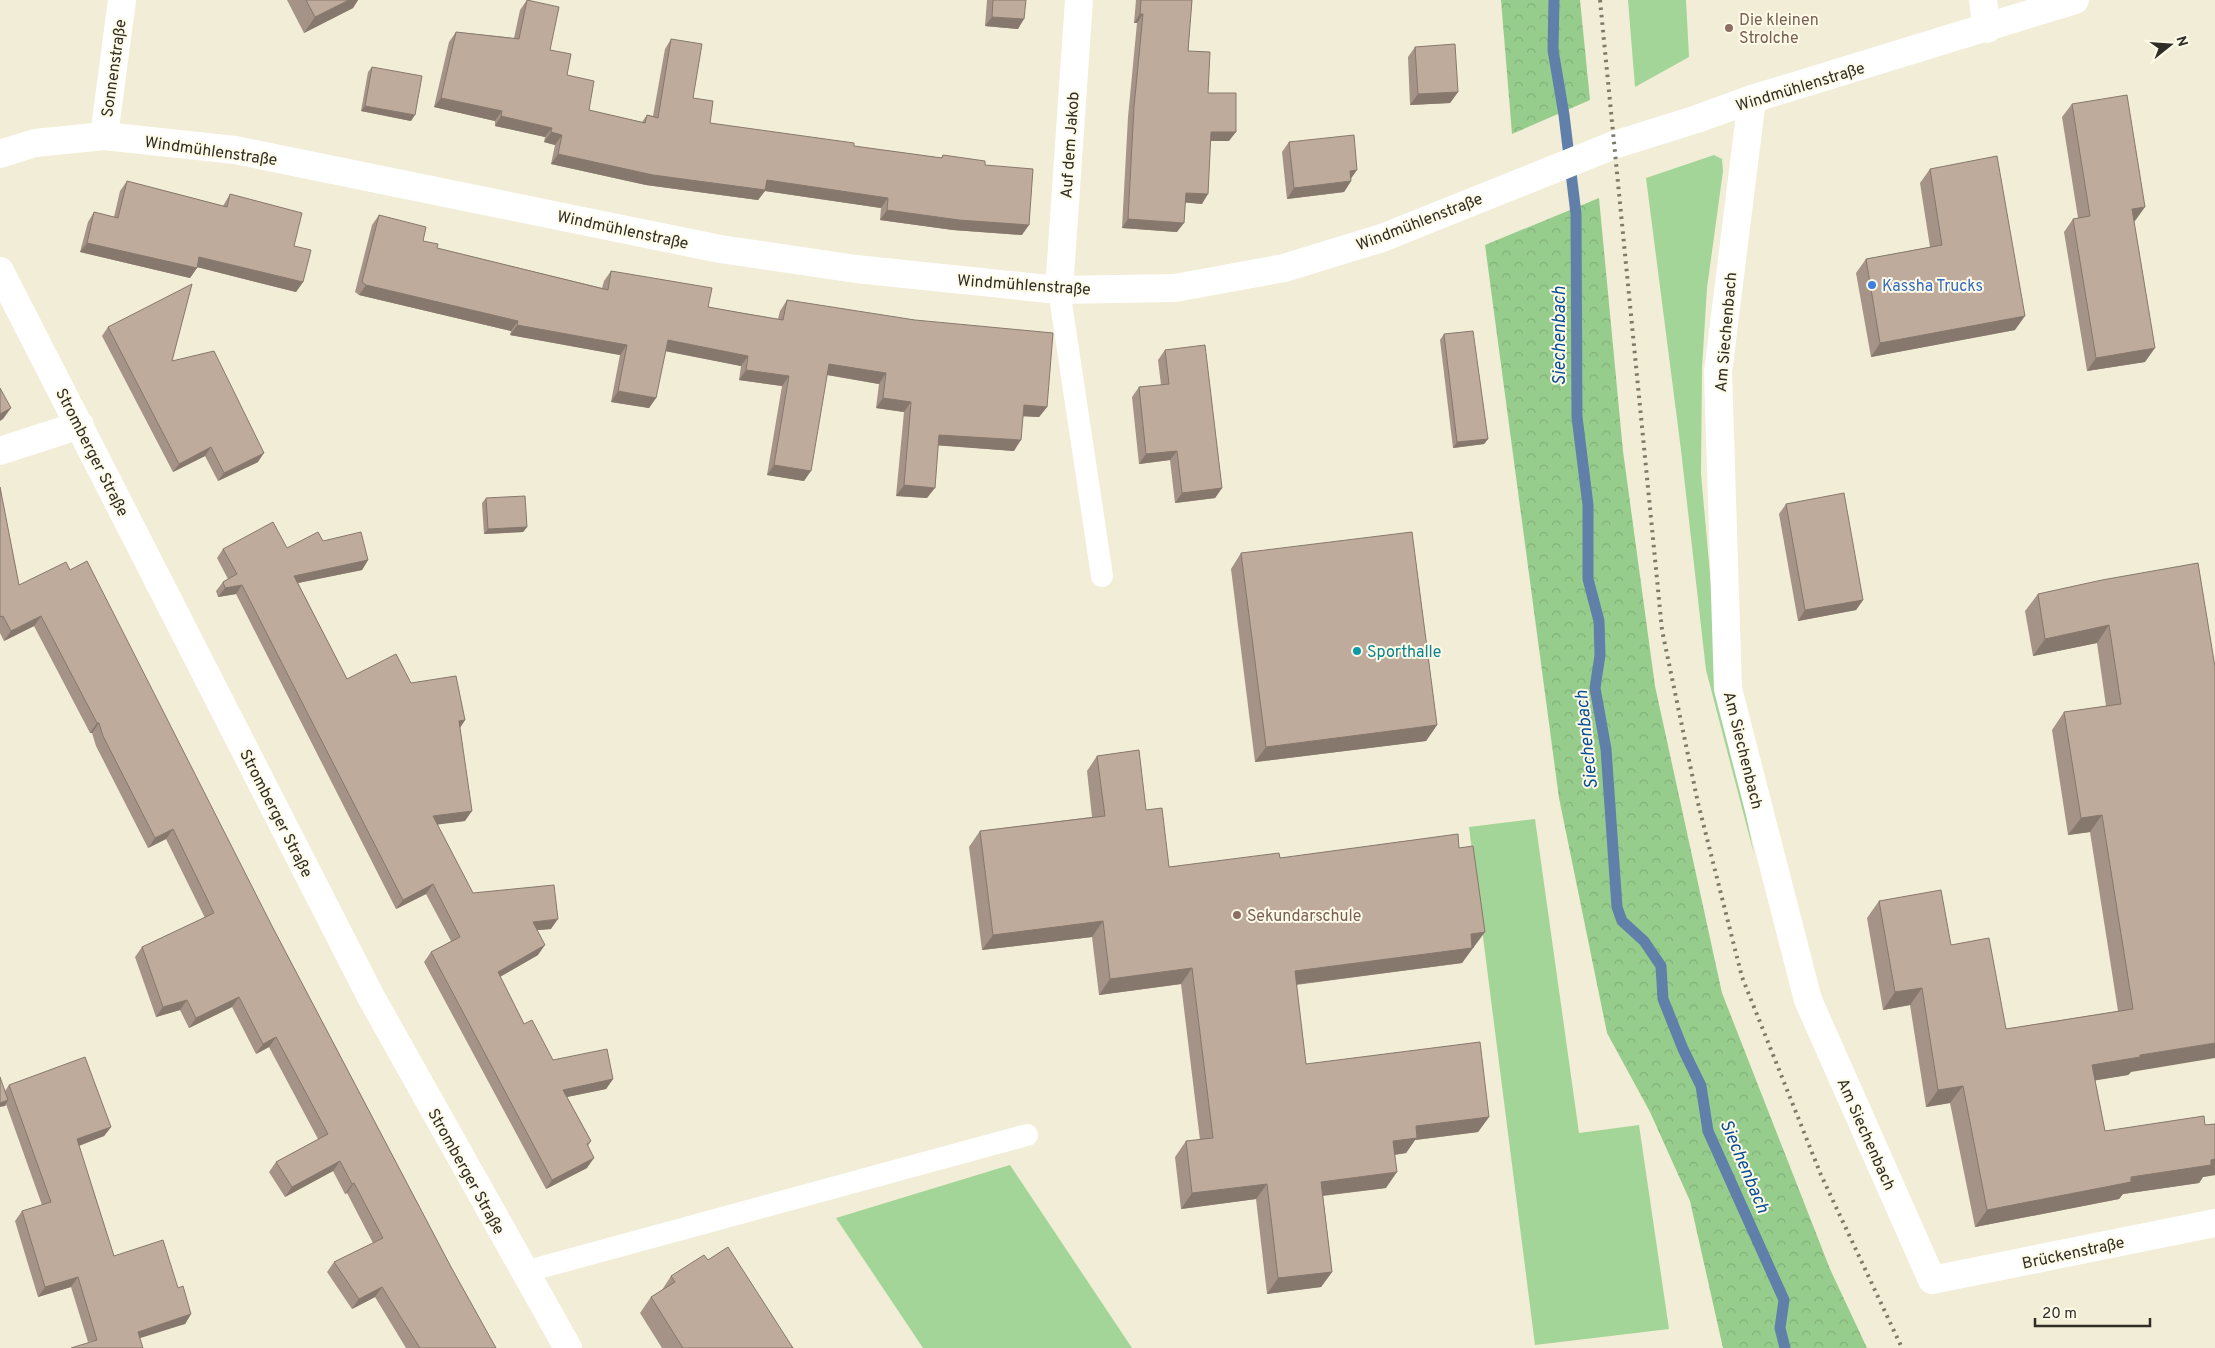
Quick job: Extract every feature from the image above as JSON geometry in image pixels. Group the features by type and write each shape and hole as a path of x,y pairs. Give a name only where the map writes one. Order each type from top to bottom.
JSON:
{"street":[{"name":"Sonnenstraße","path":"104,136 122,0"},
{"name":"Auf dem Jakob","path":"1059,290 1079,0"},
{"path":"1983,0 1987,29"},
{"name":"Windmühlenstraße","path":"0,154 36,143 104,136 235,150 720,249 856,269 1059,290 1175,288 1284,268 1382,238 1591,154 1641,136 2075,0"},
{"name":"Am Siechenbach","path":"1752,100 1718,372 1728,689 1808,1000 1932,1280"},
{"name":"Stromberger Straße","path":"0,271 372,997 568,1348"},
{"path":"0,451 80,425"},
{"name":"Brückenstraße","path":"1932,1280 2215,1223"}],"lane":[{"path":"1059,290 1102,576"},
{"path":"524,1272 1028,1135"}],"green space":[{"path":"1501,0 1580,0 1590,100 1512,134"},
{"path":"1628,0 1686,0 1689,57 1635,87"},
{"path":"1714,155 1722,159 1723,171 1707,288 1702,368 1701,474 1720,685 1754,854 1706,670 1681,450 1646,178"},
{"path":"1599,198 1623,451 1655,686 1722,993 1830,1269 1867,1348 1723,1348 1690,1201 1650,1112 1607,1033 1559,798 1485,245"},
{"path":"1535,819 1579,1133 1639,1125 1669,1329 1535,1345 1469,827"},
{"path":"1010,1165 1132,1348 923,1348 836,1218"}],"building":[{"path":"306,0 349,0 315,17"},
{"path":"527,0 559,7 550,50 571,54 567,75 594,81 589,110 645,123 647,115 658,118 671,39 702,44 693,98 713,101 710,123 854,143 854,146 942,158 943,155 985,161 985,165 1033,169 1029,225 959,220 887,210 888,198 767,180 765,190 653,175 558,154 562,135 551,132 552,128 501,116 502,111 441,98 456,32 519,39"},
{"path":"993,0 1026,0 1024,19 992,17"},
{"path":"1141,0 1192,0 1188,51 1210,52 1208,93 1236,93 1236,132 1211,132 1208,194 1186,193 1184,223 1128,219 1134,107 1143,14 1140,14"},
{"path":"1455,44 1458,92 1418,94 1415,47"},
{"path":"372,67 422,76 415,115 365,106"},
{"path":"2127,95 2145,207 2132,209 2155,348 2096,358 2073,219 2090,216 2072,104"},
{"path":"1354,135 1357,170 1350,171 1351,181 1294,188 1289,142"},
{"path":"1997,156 2025,316 1880,343 1866,259 1942,245 1930,169"},
{"path":"127,181 227,207 230,194 302,213 294,246 311,250 303,282 199,257 197,268 87,243 94,212 118,218"},
{"path":"379,215 426,227 423,241 438,244 437,248 608,290 611,271 712,288 708,307 783,320 787,300 915,320 1053,333 1047,407 1024,405 1021,440 939,435 935,488 904,485 911,402 883,398 886,373 829,364 811,471 774,465 789,376 746,370 748,356 668,340 656,398 618,391 627,345 517,325 518,321 366,285 362,282"},
{"path":"192,284 172,361 214,351 264,453 224,473 211,447 179,464 108,327"},
{"path":"1473,331 1488,439 1457,442 1444,334"},
{"path":"1205,345 1222,488 1182,493 1177,451 1146,454 1139,387 1169,384 1165,350"},
{"path":"0,388 11,408 0,414"},
{"path":"0,487 19,585 66,562 70,570 87,561 273,928 451,1267 496,1348 420,1348 382,1287 359,1299 334,1262 383,1238 340,1161 292,1187 276,1162 328,1134 276,1037 263,1044 239,997 196,1018 187,1000 163,1007 142,947 214,913 173,829 155,838 103,736 99,723 97,723 41,616 11,631 3,616 0,617"},
{"path":"1844,493 1863,600 1805,610 1786,504"},
{"path":"525,496 527,527 488,529 486,498"},
{"path":"273,522 287,548 318,532 323,541 361,532 368,560 294,576 347,679 396,654 411,683 456,676 465,720 459,721 472,811 433,816 473,893 554,885 558,919 533,922 545,945 498,972 524,1024 532,1020 553,1060 607,1049 613,1079 563,1090 591,1141 587,1144 594,1158 552,1180 431,952 460,937 433,884 403,900 242,585 225,588 223,582 237,574 223,549"},
{"name":"Sporthalle","path":"1412,532 1437,725 1266,747 1241,553"},
{"path":"2198,563 2215,667 2215,1043 2092,1065 2105,1131 2204,1116 2205,1125 2215,1124 2215,1159 2211,1160 2211,1165 2131,1177 2131,1182 1987,1210 1963,1086 1938,1090 1922,988 1895,992 1879,901 1941,890 1951,945 1989,938 2006,1029 2133,1009 2102,815 2081,818 2064,712 2121,704 2109,625 2045,639 2038,594 2102,580"},
{"path":"1139,750 1146,810 1162,808 1169,867 1279,853 1280,858 1458,834 1459,848 1473,846 1485,932 1471,934 1472,948 1295,971 1306,1064 1480,1042 1489,1117 1416,1126 1417,1138 1393,1141 1397,1172 1321,1182 1332,1272 1278,1278 1267,1184 1192,1193 1186,1141 1213,1138 1192,968 1110,979 1103,921 993,935 980,831 1105,816 1097,756"},
{"path":"85,1057 111,1127 77,1139 114,1256 163,1240 178,1288 183,1286 191,1314 138,1332 143,1348 71,1348 97,1340 78,1277 45,1287 22,1211 51,1202 9,1085"},
{"path":"0,1077 8,1100 0,1103"},
{"path":"728,1247 793,1348 683,1348 651,1297 675,1282 671,1276 704,1255 708,1260"}],"waterway":[{"name":"Siechenbach","path":"1554,0 1553,50 1564,115 1576,214 1577,417 1588,505 1588,579 1599,621 1600,655 1595,688 1606,749 1617,907 1622,921 1644,941 1661,966 1663,999 1683,1049 1701,1086 1708,1131 1784,1300 1780,1328 1785,1348"}],"railway":[{"path":"1600,0 1662,630 1698,803 1742,977 1821,1175 1902,1348"}],"place":[{"name":"Die kleinen Strolche","path":"1729,28"},
{"name":"Kassha Trucks","path":"1872,285"},
{"name":"Sporthalle","path":"1357,651"},
{"name":"Sekundarschule","path":"1237,915"}]}
